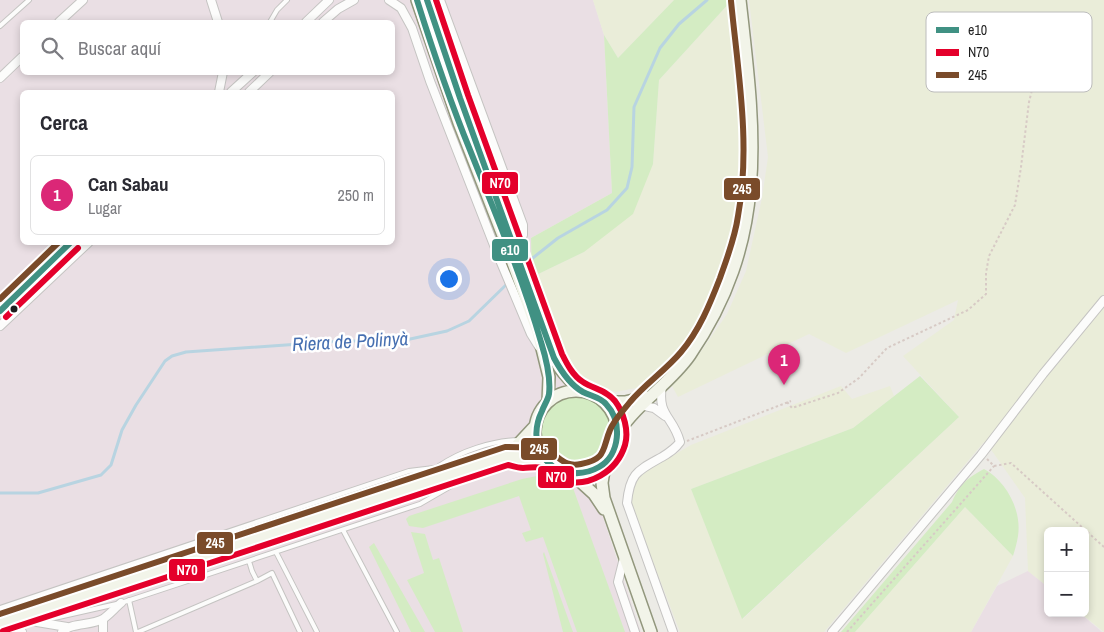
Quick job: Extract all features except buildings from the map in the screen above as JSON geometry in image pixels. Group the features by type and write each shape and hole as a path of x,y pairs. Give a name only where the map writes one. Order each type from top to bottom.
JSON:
{"main road":[{"path":"417,0 459,123 515,257"},
{"path":"427,0 523,280 559,368 582,391 594,395 605,402 616,422 618,432 614,450 605,464 603,490 610,518 651,632"},
{"path":"618,432 640,405 688,356 711,320 731,274 747,218 751,185 752,118 740,0"},
{"path":"523,280 549,377 548,402"},
{"path":"507,456 536,425 541,412 548,402 564,393 582,391"},
{"path":"605,402 625,402 648,397"},
{"path":"536,425 537,442 545,460 555,468 572,474 594,494 610,518"},
{"path":"0,623 507,456 545,460"},
{"path":"572,474 584,473 605,464"}],"street":[{"path":"61,20 83,0"},
{"path":"211,0 217,20"},
{"path":"308,20 329,0"},
{"path":"325,20 338,9 354,0"},
{"path":"389,0 401,8 412,28 430,82 500,261 531,334 544,354"},
{"path":"440,0 523,226 523,235 515,257"},
{"path":"0,78 20,59"},
{"path":"219,90 222,75"},
{"path":"233,90 250,75"},
{"path":"251,90 267,75"},
{"path":"0,311 69,245"},
{"path":"0,326 86,245"},
{"path":"832,632 981,455 1043,374 1104,300"},
{"path":"662,384 660,404 677,430 680,442 676,449 639,470 631,480 628,488 627,503 673,632"},
{"path":"640,405 654,408 667,417"},
{"path":"624,558 618,582 634,632"},
{"path":"37,622 65,629 84,625 103,619 121,603"},
{"path":"103,619 103,632"},
{"path":"14,627 22,632"}],"lane":[{"path":"0,26 29,0"},
{"path":"271,20 276,10 287,0"},
{"path":"438,467 452,458 500,441 521,440"},
{"path":"0,608 409,471 450,466 465,470 465,478 420,504 343,530 121,603 14,627 0,627"},
{"path":"343,530 397,632"},
{"path":"276,552 317,632"},
{"path":"249,561 257,581"},
{"path":"129,600 137,632 272,573 300,632"}],"path":[{"path":"787,402 792,408 803,406 838,393 859,378 887,348 968,310 986,294 986,273 990,256 1015,204 1032,92"},
{"path":"680,442 693,440 791,400"},
{"path":"981,455 994,466"},
{"path":"847,632 994,466 1011,463 1104,546"}],"shaded area":[{"path":"0,0 593,0 604,35 612,193 531,238 532,277 566,364 586,466 641,632 0,632"},
{"path":"1028,571 1044,584 1044,617 1085,617 1102,632 971,632 997,586"}],"green space":[{"path":"593,0 674,0 618,58 604,35"},
{"path":"674,0 732,0 659,80 653,164 633,214 584,252 532,277 531,238 612,193 604,35 618,58"},
{"path":"732,0 745,155 736,229 719,285 692,337 669,365 641,387 616,392 576,377 566,364 532,277 584,252 653,164 659,80"},
{"path":"749,0 1104,0 1104,632 1085,617 1089,617 1089,527 1044,527 1044,584 1028,571 1025,498 984,442 824,632 680,632 631,505 635,481 648,470 691,445 841,386 852,399 890,386 894,396 853,428 691,489 743,619 959,417 903,356 954,320 958,300 846,353 809,334 678,397 672,386 693,363 727,314 746,271 762,198 768,157"},
{"path":"920,376 959,417 742,619 691,489 853,428"},
{"path":"576,391 592,394 605,403 614,416 617,432 614,448 605,461 592,470 576,473 560,470 547,461 538,448 535,432 538,416 547,403 560,394"},
{"path":"984,469 999,481 1011,497 1015,507 1019,526 1018,539 1013,556 965,507 855,632 841,632 952,502 961,486"},
{"path":"537,476 547,477 573,488 625,632 577,632 543,537 526,542 522,533 531,530 519,496 423,528 409,526 406,519 409,516 522,479"},
{"path":"965,507 1013,556 971,632 855,632"},
{"path":"411,532 425,534 433,560 439,558 463,632 435,632 407,580 424,573"},
{"path":"374,543 425,632 411,632 369,547"},
{"path":"544,552 573,632 563,632"}],"waterway":[{"name":"Riera de Polinyà","path":"518,272 558,238 607,210 627,188 632,167 634,107 660,48 679,24 707,0"},
{"name":"Riera de Polinyà","path":"0,493 38,493 101,475 111,465 122,430 136,405 165,361 172,356 186,352 342,341 401,341 447,331 469,321 509,282"}],"transit line":[{"name":"e10","path":"417,0 456,113 517,269 545,354 549,374 549,388 537,428 539,450 547,461 560,470 576,473 592,470 606,462 615,447 617,438 615,420 604,402 583,392 570,382 554,358 460,98 427,0"},
{"name":"N70","path":"3,631 508,465 521,468 540,467 561,480 582,482 600,476 616,463 626,440 626,428 623,417 611,397 576,377 562,354 468,95 436,0"},
{"name":"245","path":"0,614 505,447 547,451 565,463 575,465 589,462 599,456 612,426 619,416 636,395 675,359 693,335 704,317 733,240 742,190 743,136 740,82 731,1"},
{"name":"245","path":"0,299 56,245"},
{"name":"e10","path":"0,311 68,245"},
{"name":"N70","path":"6,317 78,248"}],"place":[{"name":"Can Sabau","path":"784,385"}]}
